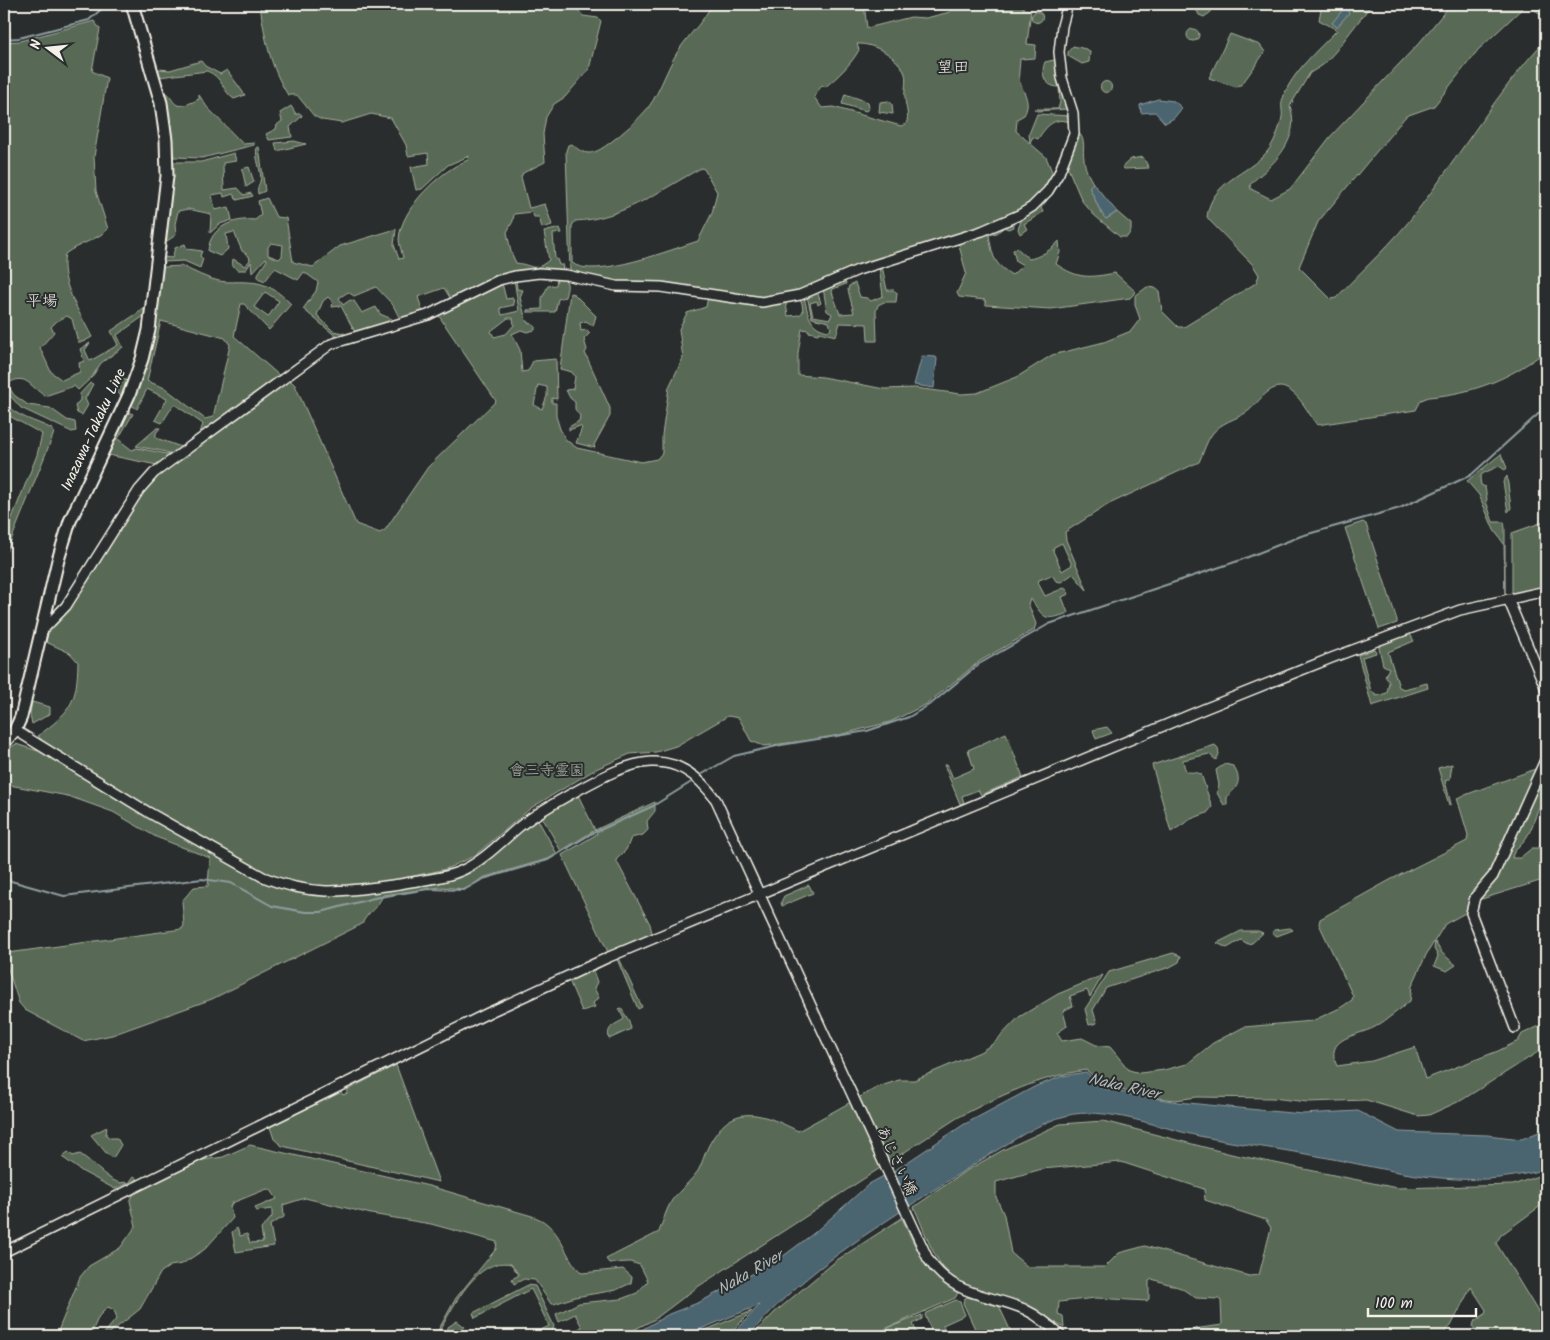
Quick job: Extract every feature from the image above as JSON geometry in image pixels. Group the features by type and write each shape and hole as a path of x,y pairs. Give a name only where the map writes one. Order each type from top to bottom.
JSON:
{"main road":[{"name":"Inazawa-Takaku Line","path":"4,742 15,730 28,691 41,632 70,521 135,379 149,330 166,176 166,140 161,103 132,4"}],"street":[{"path":"41,632 66,606 139,490 154,473 292,371 336,342 428,315 499,280 528,273 566,275 616,286 661,287 762,302 783,299 800,295 858,270 982,231 1019,216 1032,207 1048,191 1059,173 1074,134 1073,113 1062,78 1059,52 1062,26 1068,4"},
{"path":"4,1252 531,993 609,957 760,896 1236,696 1443,616 1546,591"},
{"path":"1508,599 1546,689"},
{"name":"あじさい橋","path":"15,730 148,812 263,877 297,888 328,892 436,878 458,872 476,862 536,814 605,775 639,762 662,761 687,770 708,789 716,800 915,1236 934,1268 947,1281 963,1290 1026,1310 1062,1336"},
{"path":"1515,1028 1471,913 1472,905 1493,876 1546,758"}],"green space":[{"path":"257,4 578,4 578,10 583,16 598,18 601,21 589,69 565,97 554,104 546,117 543,134 545,162 523,173 521,177 529,208 545,204 552,225 542,228 539,217 534,217 532,212 514,214 513,221 507,232 511,252 516,263 536,267 549,260 544,232 560,228 562,233 553,234 555,259 557,259 559,265 563,265 562,271 537,269 452,301 444,288 418,297 423,313 401,321 393,305 376,287 354,296 348,292 339,298 343,305 350,300 354,301 362,313 376,307 380,314 392,319 393,324 356,334 341,306 332,307 333,302 328,297 323,301 317,315 333,331 344,333 346,336 338,338 303,309 316,291 318,282 304,272 298,280 275,268 265,281 258,278 258,274 267,260 266,258 252,273 251,262 246,270 238,270 232,265 233,259 245,266 250,260 249,256 242,251 234,232 226,234 228,249 220,256 208,251 213,236 218,230 231,223 255,220 261,215 258,201 267,198 276,217 286,218 293,262 313,267 340,246 396,229 394,245 399,259 403,258 399,239 401,227 407,215 435,181 457,165 468,160 469,156 448,165 422,189 416,190 411,167 429,164 428,153 408,156 406,145 391,118 371,114 342,123 322,120 314,116 297,95 288,95 277,74 266,41 260,6","holes":["271,243 283,245 282,256 279,259 268,255 268,247"]},
{"name":"會三寺霊園","path":"712,4 864,4 867,28 911,17 926,18 950,12 955,4 1023,4 1023,9 1031,10 1027,44 1036,45 1035,58 1020,59 1019,80 1026,97 1027,106 1024,115 1017,119 1016,131 1046,157 1053,174 1047,190 1013,221 1014,227 1008,229 1004,227 997,233 989,235 993,254 997,263 1012,275 1023,265 1016,261 1013,250 1017,248 1029,259 1045,253 1059,241 1060,252 1056,264 1077,275 1098,276 1115,273 1136,292 1130,298 1051,309 986,305 985,300 959,297 957,293 966,273 959,245 949,239 785,298 788,316 799,315 803,312 802,303 797,298 804,296 810,319 817,327 829,331 831,329 829,322 812,318 807,296 817,291 821,303 818,305 817,301 810,303 813,316 830,319 832,314 827,311 823,288 844,279 846,284 833,289 832,292 840,314 854,313 848,290 849,286 855,283 860,297 871,301 883,296 879,266 882,266 887,290 894,290 897,293 896,302 884,302 878,305 876,311 877,341 868,341 867,324 840,323 836,336 819,332 818,334 802,329 798,353 798,375 823,377 884,389 915,388 961,394 977,393 1017,377 1052,355 1104,342 1131,331 1140,319 1135,305 1135,296 1147,287 1155,288 1159,291 1162,311 1178,327 1184,327 1256,283 1259,275 1253,265 1207,217 1215,195 1222,187 1259,160 1270,148 1280,126 1282,101 1292,80 1306,62 1337,30 1319,20 1322,4 1372,4 1335,52 1323,65 1310,73 1290,106 1293,123 1286,146 1268,168 1250,185 1251,189 1271,199 1290,189 1330,137 1420,42 1451,4 1527,4 1478,50 1434,106 1406,116 1318,222 1299,267 1331,299 1336,298 1408,222 1511,80 1546,39 1546,351 1519,369 1491,383 1461,392 1421,400 1416,410 1317,425 1295,395 1285,388 1274,388 1247,412 1216,430 1208,441 1199,462 1109,504 1065,532 1066,540 1087,590 1073,574 1061,582 1056,581 1052,575 1039,580 1038,583 1045,596 1064,588 1067,590 1069,594 1062,597 1068,613 1049,618 1042,614 1031,599 1028,603 1036,624 1034,630 980,661 927,704 890,722 827,738 764,746 751,741 739,718 728,716 676,746 656,752 630,754 596,769 531,808 474,856 446,869 391,881 385,890 459,877 475,868 537,818 557,854 548,859 482,878 464,889 441,887 383,895 362,924 212,999 112,1035 83,1041 25,1010 19,1003 5,960 8,953 182,929 184,925 182,901 194,887 208,886 210,858 156,837 113,812 68,796 4,784 4,752 16,744 38,751 45,743 38,736 58,720 74,697 78,662 70,653 46,642 48,632 59,619 148,481 285,382 291,381 295,385 356,524 380,533 385,530 428,467 496,401 439,316 440,312 502,283 506,299 513,298 514,305 500,308 502,315 519,311 514,279 516,278 517,289 523,290 520,297 526,321 535,326 535,330 527,332 521,330 512,334 520,350 522,372 528,371 533,361 556,359 557,399 552,398 552,403 556,403 556,416 566,440 577,448 641,462 657,459 662,453 662,435 669,387 683,358 679,329 687,313 706,307 709,291 617,283 570,272 566,151 568,145 572,144 582,152 592,153 606,146 630,126 653,101 673,59","holes":["857,44 871,46 885,52 902,68 906,77 905,94 908,117 906,124 901,126 833,107 822,108 814,97 822,85 825,87 844,70 859,50","701,168 704,169 717,192 712,213 698,241 615,266 597,268 583,267 572,263 572,226 575,221 609,215 656,194","508,318 513,318 514,325 506,334 494,337 491,331","538,385 547,387 547,396 542,409 534,405","1062,543 1072,565 1062,571 1053,551 1054,547"]},
{"path":"1198,4 1212,4 1211,12 1204,17 1199,15 1196,9"},
{"path":"1529,4 1546,4 1546,20"},
{"path":"1037,11 1043,17 1037,23 1031,17"},
{"path":"94,21 100,29 92,71 107,78 94,157 96,191 108,229 65,254 64,265 72,297 92,337 83,342 78,342 72,319 67,316 57,321 51,327 54,332 40,348 51,372 62,380 80,372 79,363 84,361 80,349 90,343 85,350 90,361 118,345 111,331 145,308 144,316 117,335 123,347 101,363 92,377 78,390 74,386 45,396 23,380 19,379 7,384 14,395 28,405 50,408 67,420 75,422 76,431 72,432 21,408 4,389 4,42 20,41"},
{"path":"1191,29 1195,29 1199,35 1195,41 1191,41 1187,37 1187,33"},
{"path":"1230,34 1260,45 1265,52 1242,84 1236,87 1209,78"},
{"path":"1073,46 1090,52 1089,62 1082,64 1068,56 1068,52"},
{"path":"1054,60 1057,62 1068,109 1037,111 1034,109 1058,109 1060,102 1059,87 1050,85 1047,82 1043,71 1045,62"},
{"path":"201,61 205,66 220,74 227,70 245,95 234,99 219,80 207,71 159,77 159,69 170,70"},
{"path":"1104,82 1108,82 1111,87 1110,91 1104,92 1101,89 1101,85"},
{"path":"162,91 178,105 199,99 199,95 207,107 243,144 254,143 254,145 202,158 174,157 169,117"},
{"path":"845,94 868,102 869,108 866,111 842,104"},
{"path":"889,101 892,104 893,114 879,112 880,102"},
{"path":"291,106 296,114 301,114 302,116 290,127 292,137 269,140 266,134 276,129 277,125 282,121 280,113"},
{"path":"1037,114 1070,116 1070,126 1069,122 1054,122 1047,127 1038,139 1033,137 1030,142 1029,134"},
{"path":"1078,132 1083,142 1084,162 1093,183 1089,187 1106,219 1117,212 1131,224 1131,231 1127,237 1120,237 1094,215 1082,201 1067,166"},
{"path":"294,141 306,144 277,151 275,143"},
{"path":"257,147 259,147 265,191 258,194 261,178 256,151"},
{"path":"234,153 236,161 223,163 224,190 238,188 244,195 251,193 253,196 237,200 233,194 224,197 223,193 212,195 215,210 229,207 232,220 220,224 210,233 211,214 188,209 178,211 175,224 176,235 164,243 171,162 201,162"},
{"path":"1143,157 1149,168 1124,169 1122,167 1131,159"},
{"path":"249,167 254,182 246,187 242,169"},
{"path":"1057,183 1058,186 1041,208 1043,212 1024,224 1027,229 1020,234 1018,229 1023,216"},
{"path":"185,244 187,249 202,251 200,256 203,259 200,268 184,261 164,262 163,257 172,258 175,248"},
{"path":"182,266 205,277 219,281 254,282 276,291 291,304 269,330 244,304 241,304 234,336 281,377 199,436 203,424 174,404 162,423 155,420 167,399 147,389 137,409 130,404 155,319 162,269 164,267","holes":["265,292 279,301 268,317 254,307","161,321 225,338 230,345 213,417 205,419 165,388 147,381"]},
{"path":"562,277 567,284 567,289 565,297 558,299 555,312 527,312 527,310 542,309 542,298 548,286 556,285 557,279"},
{"path":"570,293 574,294 596,316 593,326 586,321 580,323 581,331 587,330 590,333 584,339 587,350 585,353 610,408 610,416 594,445 595,448 576,443 582,428 580,426 569,430 569,427 579,421 580,416 575,409 575,402 570,398 566,390 573,389 575,377 572,372 560,369"},
{"path":"118,376 127,381 121,396 115,390"},
{"path":"90,383 93,384 85,399 88,405 82,415 77,413 75,406 80,400 80,394"},
{"path":"4,402 15,412 52,429 54,433 4,558 4,538 37,455 42,434 4,413"},
{"path":"128,412 133,414 118,439 132,450 137,448 172,455 157,465 108,455 107,451"},
{"path":"157,428 160,428 156,433 156,438 181,447 191,439 194,442 175,456 162,451 136,446"},
{"path":"1501,454 1507,468 1505,470 1499,466 1482,474 1480,478 1481,485 1485,487 1486,501 1493,522 1504,522 1505,595 1504,544 1494,530 1479,495 1467,481"},
{"path":"1507,476 1511,508 1508,512 1503,482"},
{"path":"1546,521 1546,587 1512,593 1512,533"},
{"path":"1363,522 1366,524 1397,620 1397,623 1379,629 1345,528"},
{"path":"1410,634 1414,641 1388,652 1399,687 1404,689 1427,683 1428,688 1372,706 1358,655 1375,649 1376,653 1362,657 1371,691 1377,696 1387,693 1389,682 1385,676 1389,668 1383,665 1380,645"},
{"path":"32,702 50,707 50,714 32,724 30,714"},
{"path":"1107,727 1112,733 1096,739 1093,730"},
{"path":"1006,733 1023,777 981,795 978,790 962,796 964,803 960,804 944,765 947,764 953,778 974,769 968,750"},
{"path":"1215,745 1218,748 1219,754 1216,760 1209,754 1183,760 1185,769 1188,772 1201,774 1212,807 1207,813 1191,819 1171,832 1152,765"},
{"path":"1225,764 1233,766 1238,775 1237,786 1227,796 1227,805 1224,805 1217,793 1219,785 1216,770"},
{"path":"1452,764 1450,779 1445,781 1451,804 1449,805 1438,768"},
{"path":"1546,765 1546,799 1543,799 1541,802 1528,835 1515,851 1512,858 1520,858 1532,848 1539,848 1546,827 1546,879 1469,903 1467,912 1445,924 1426,955 1412,986 1410,1001 1375,1027 1344,1039 1338,1043 1335,1049 1334,1056 1337,1066 1372,1061 1415,1047 1425,1079 1498,1051 1518,1041 1522,1034 1546,1023 1546,1047 1462,1100 1429,1115 1418,1116 1366,1100 1308,1102 1272,1098 1197,1097 1176,1100 1148,1097 1106,1086 1086,1070 1052,1077 1004,1095 957,1118 696,1288 655,1319 622,1336 564,1336 582,1327 575,1314 559,1322 556,1314 579,1303 621,1299 637,1293 648,1281 640,1265 630,1262 609,1263 606,1259 659,1232 672,1200 698,1171 708,1147 717,1132 726,1122 737,1117 747,1115 759,1116 784,1124 798,1131 878,1087 899,1080 914,1080 980,1052 994,1043 1019,1017 1058,994 1103,975 1090,997 1087,990 1070,996 1073,1006 1063,1011 1067,1026 1057,1033 1062,1041 1082,1038 1096,1045 1110,1047 1129,1070 1140,1073 1164,1070 1187,1064 1213,1043 1244,1027 1312,1021 1340,1008 1352,1000 1353,996 1319,924 1320,919 1390,880 1467,841 1468,835 1457,798"},
{"path":"578,795 595,830 561,851 541,815"},
{"path":"655,802 655,811 647,821 648,830 643,835 631,838 626,850 616,860 650,924 652,933 608,952 562,855 597,834 595,830"},
{"path":"809,885 813,893 782,906 781,902 784,896"},
{"path":"1290,928 1293,930 1277,936 1272,933 1274,930"},
{"path":"1241,931 1258,931 1263,933 1252,943 1248,944 1241,940 1227,948 1217,943"},
{"path":"1435,942 1442,953 1456,965 1447,971 1434,966 1438,956 1434,949"},
{"path":"1173,953 1181,956 1179,962 1170,967 1106,988 1093,1010 1097,1023 1089,1025 1085,1009 1109,972"},
{"path":"619,958 642,1007 638,1009 617,959"},
{"path":"612,961 593,971 597,982 594,988 599,998 593,1003 595,1007 582,1011 570,983 571,980"},
{"path":"621,1008 629,1021 631,1029 609,1039 610,1029 624,1019 619,1009"},
{"path":"396,1065 439,1182 282,1146 274,1139 270,1127 341,1092 343,1095 348,1093 347,1090"},
{"path":"1103,1121 1231,1154 1397,1188 1513,1185 1546,1173 1546,1202 1501,1235 1496,1243 1546,1325 1546,1336 1480,1336 1473,1327 1474,1322 1485,1314 1486,1310 1471,1287 1451,1326 1440,1336 1123,1336 1141,1329 1172,1332 1222,1325 1221,1301 1219,1299 1196,1298 1181,1288 1152,1279 1149,1281 1149,1299 1147,1301 1096,1298 1059,1302 1058,1314 1063,1316 1064,1328 1027,1305 974,1289 957,1281 938,1260 914,1207 964,1172 1003,1150 1060,1124","holes":["1121,1162 1204,1189 1205,1200 1266,1220 1271,1228 1259,1275 1249,1276 1145,1246 1119,1253 1105,1267 1028,1267 1011,1253 1004,1215 996,1197 996,1182 1042,1169"]},
{"path":"107,1127 106,1135 110,1138 117,1138 121,1145 113,1158 107,1154 91,1135"},
{"path":"250,1145 429,1186 532,1216 544,1221 552,1229 572,1262 582,1273 623,1269 632,1277 631,1283 616,1290 575,1297 551,1304 535,1280 524,1279 514,1284 512,1279 519,1275 511,1264 498,1264 487,1268 466,1288 437,1336 435,1336 456,1298 496,1249 497,1242 431,1224 371,1214 305,1198 283,1205 284,1217 270,1225 274,1246 236,1252 232,1232 237,1228 240,1236 247,1234 250,1243 263,1242 261,1229 272,1217 272,1209 257,1211 255,1208 277,1199 271,1190 267,1189 232,1203 230,1207 233,1218 205,1249 182,1264 170,1266 161,1272 140,1309 106,1336 102,1336 117,1318 114,1310 108,1307 99,1316 90,1336 56,1336 80,1277 89,1266 120,1248 136,1226 130,1201 136,1190 196,1161 223,1157"},
{"path":"68,1152 73,1156 80,1154 117,1182 129,1183 115,1189 83,1172 62,1157"},
{"path":"134,1176 138,1179 129,1183"},
{"path":"902,1218 924,1260 938,1277 958,1293 955,1298 885,1329 922,1315 922,1319 913,1324 918,1336 752,1336 774,1313 837,1260"},
{"path":"528,1285 535,1286 554,1326 552,1333 545,1336 529,1336 549,1326 531,1289 475,1318 473,1313"},
{"path":"967,1297 999,1306 1013,1336 957,1336 975,1329 963,1303"},
{"path":"956,1300 960,1302 965,1315 943,1325 947,1336 943,1331 933,1335 925,1315 926,1313"},
{"path":"752,1311 727,1336 691,1336 696,1334"},
{"path":"457,1321 465,1327 447,1334 448,1327"}],"water":[{"path":"1345,7 1349,13 1337,27 1332,23"},
{"path":"1158,99 1174,101 1182,108 1174,118 1165,123 1155,112 1141,113 1140,105"},
{"path":"1093,183 1117,212 1106,219 1089,187"},
{"path":"922,356 936,357 937,359 934,388 914,385"},
{"path":"1086,1072 1105,1089 1135,1095 1178,1102 1303,1114 1358,1111 1399,1132 1487,1135 1522,1139 1546,1129 1546,1169 1515,1176 1485,1179 1428,1177 1213,1139 1114,1115 1080,1113 1040,1125 1010,1142 874,1229 808,1278 767,1315 749,1336 732,1336 759,1305 684,1336 631,1336 669,1314 700,1302 778,1260 814,1233 869,1184 900,1167 963,1125 1036,1086 1063,1076"}],"waterway":[{"path":"4,39 19,38 89,20 107,4"},
{"path":"699,776 734,756 781,745 867,731 909,717 932,703 979,664 1049,624 1238,561 1301,536 1400,508 1471,475 1546,407"},
{"path":"4,879 64,896 202,879 231,883 272,906 305,912 321,912 374,898 428,889 464,890 483,879 548,860 591,834 653,806 693,781"}],"district":[{"name":"望田","path":"953,67"},
{"name":"平場","path":"42,301"}],"water label":[{"name":"Naka River","path":"1124,1087"},
{"name":"Naka River","path":"750,1273"}]}
